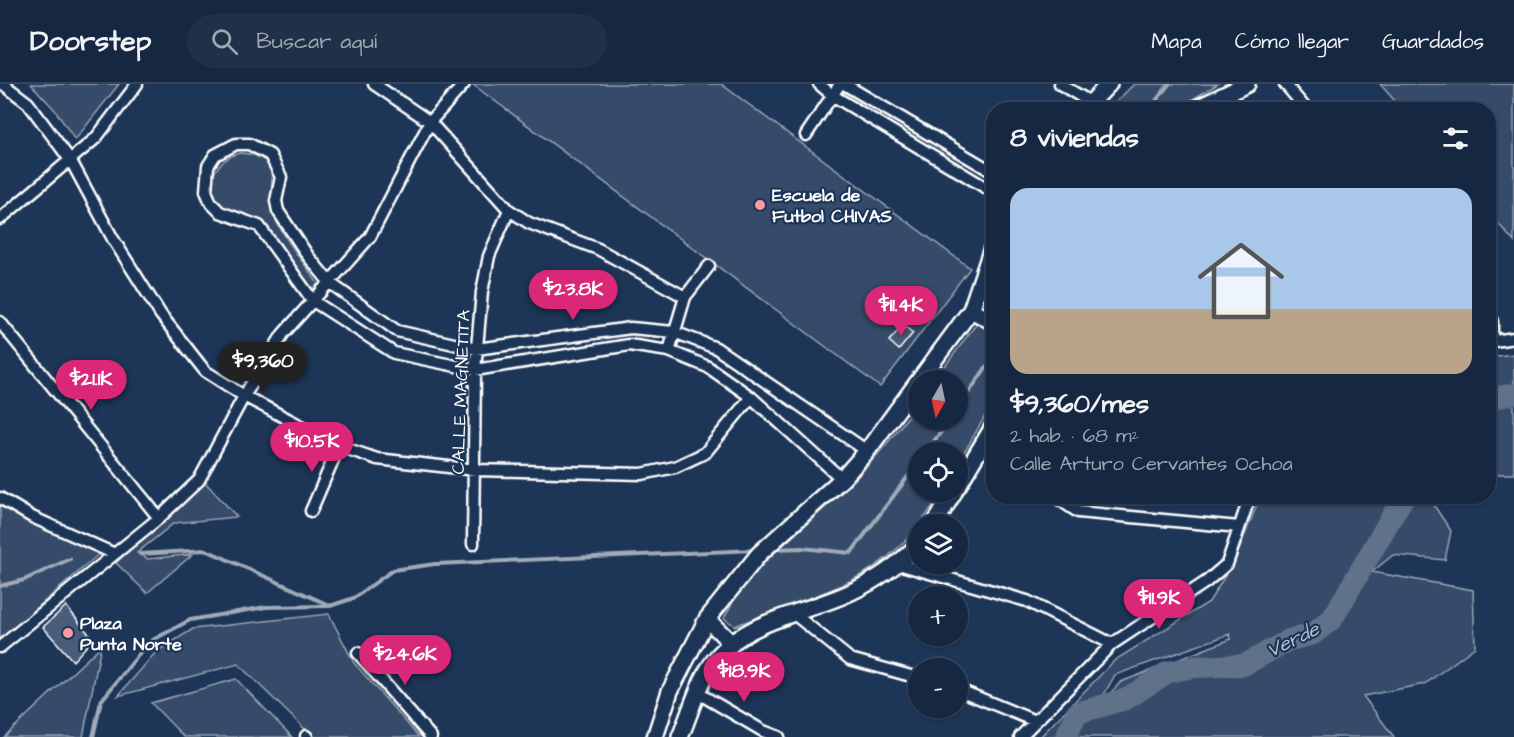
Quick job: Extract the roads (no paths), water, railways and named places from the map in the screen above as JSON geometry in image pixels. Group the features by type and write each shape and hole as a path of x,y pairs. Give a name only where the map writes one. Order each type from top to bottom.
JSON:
{"street":[{"path":"1,84 28,103 71,161 113,239 161,315 205,370 244,396 339,446 377,459 476,470 642,474 675,467 705,453 752,397"},
{"path":"0,219 96,138 137,84"},
{"path":"374,84 430,122 509,210 529,223 598,249 685,297"},
{"path":"0,647 159,518 199,480 244,396 283,334 370,237 430,122 464,84"},
{"path":"819,84 832,95 986,188"},
{"path":"806,135 832,95 842,84 986,168"},
{"path":"1060,84 1082,102"},
{"path":"1091,102 1109,84"},
{"path":"1210,102 1247,84"},
{"path":"1285,84 1300,102"},
{"path":"842,479 752,397 708,367 669,351 629,345 475,370 394,353 313,301 259,226 232,218 220,212 211,203 206,191 205,178 208,166 215,155 225,148 249,144 270,155 281,177 276,201 278,211 330,283 397,331 476,349 631,328 674,332 716,348 867,451"},
{"name":"CALLE MAGNETITA","path":"473,544 476,470 475,370 482,292 489,256 509,210"},
{"path":"655,737 670,691 706,619 759,554 842,479 867,451 970,310 986,265"},
{"path":"669,351 685,297 709,266"},
{"path":"970,310 986,318"},
{"path":"0,322 159,518"},
{"path":"1496,341 1514,338"},
{"path":"968,471 986,444"},
{"path":"311,511 339,446"},
{"path":"0,498 32,517 115,554"},
{"path":"1066,504 1078,512 1239,527"},
{"path":"1020,737 1112,644 1206,582 1227,564 1247,504"},
{"path":"680,737 711,665 732,644 754,628 849,593 898,564 908,554"},
{"path":"898,564 1027,601 1112,644"},
{"path":"794,614 850,659 908,675"},
{"path":"706,619 732,644"},
{"path":"358,653 431,737"},
{"path":"698,693 763,731 779,737"},
{"path":"968,694 1035,722"}],"waterway":[{"path":"1155,102 1169,84"},
{"path":"968,394 986,367"},
{"name":"Verde","path":"1496,397 1514,394"},
{"path":"933,442 942,430"},
{"path":"773,549 802,548 851,553 908,476"},
{"name":"Verde","path":"1066,737 1077,713 1126,699 1168,672 1194,667 1244,665 1289,640 1313,634 1332,619 1399,504"},
{"path":"140,554 206,550 329,605"},
{"path":"93,737 101,701 149,642 190,620 266,607 330,606 354,598 393,570 435,564 756,550"},
{"path":"0,586 24,580 70,559"}],"place":[{"name":"Escuela de Futbol CHIVAS","path":"760,205"},
{"name":"Plaza Punta Norte","path":"68,633"}]}
